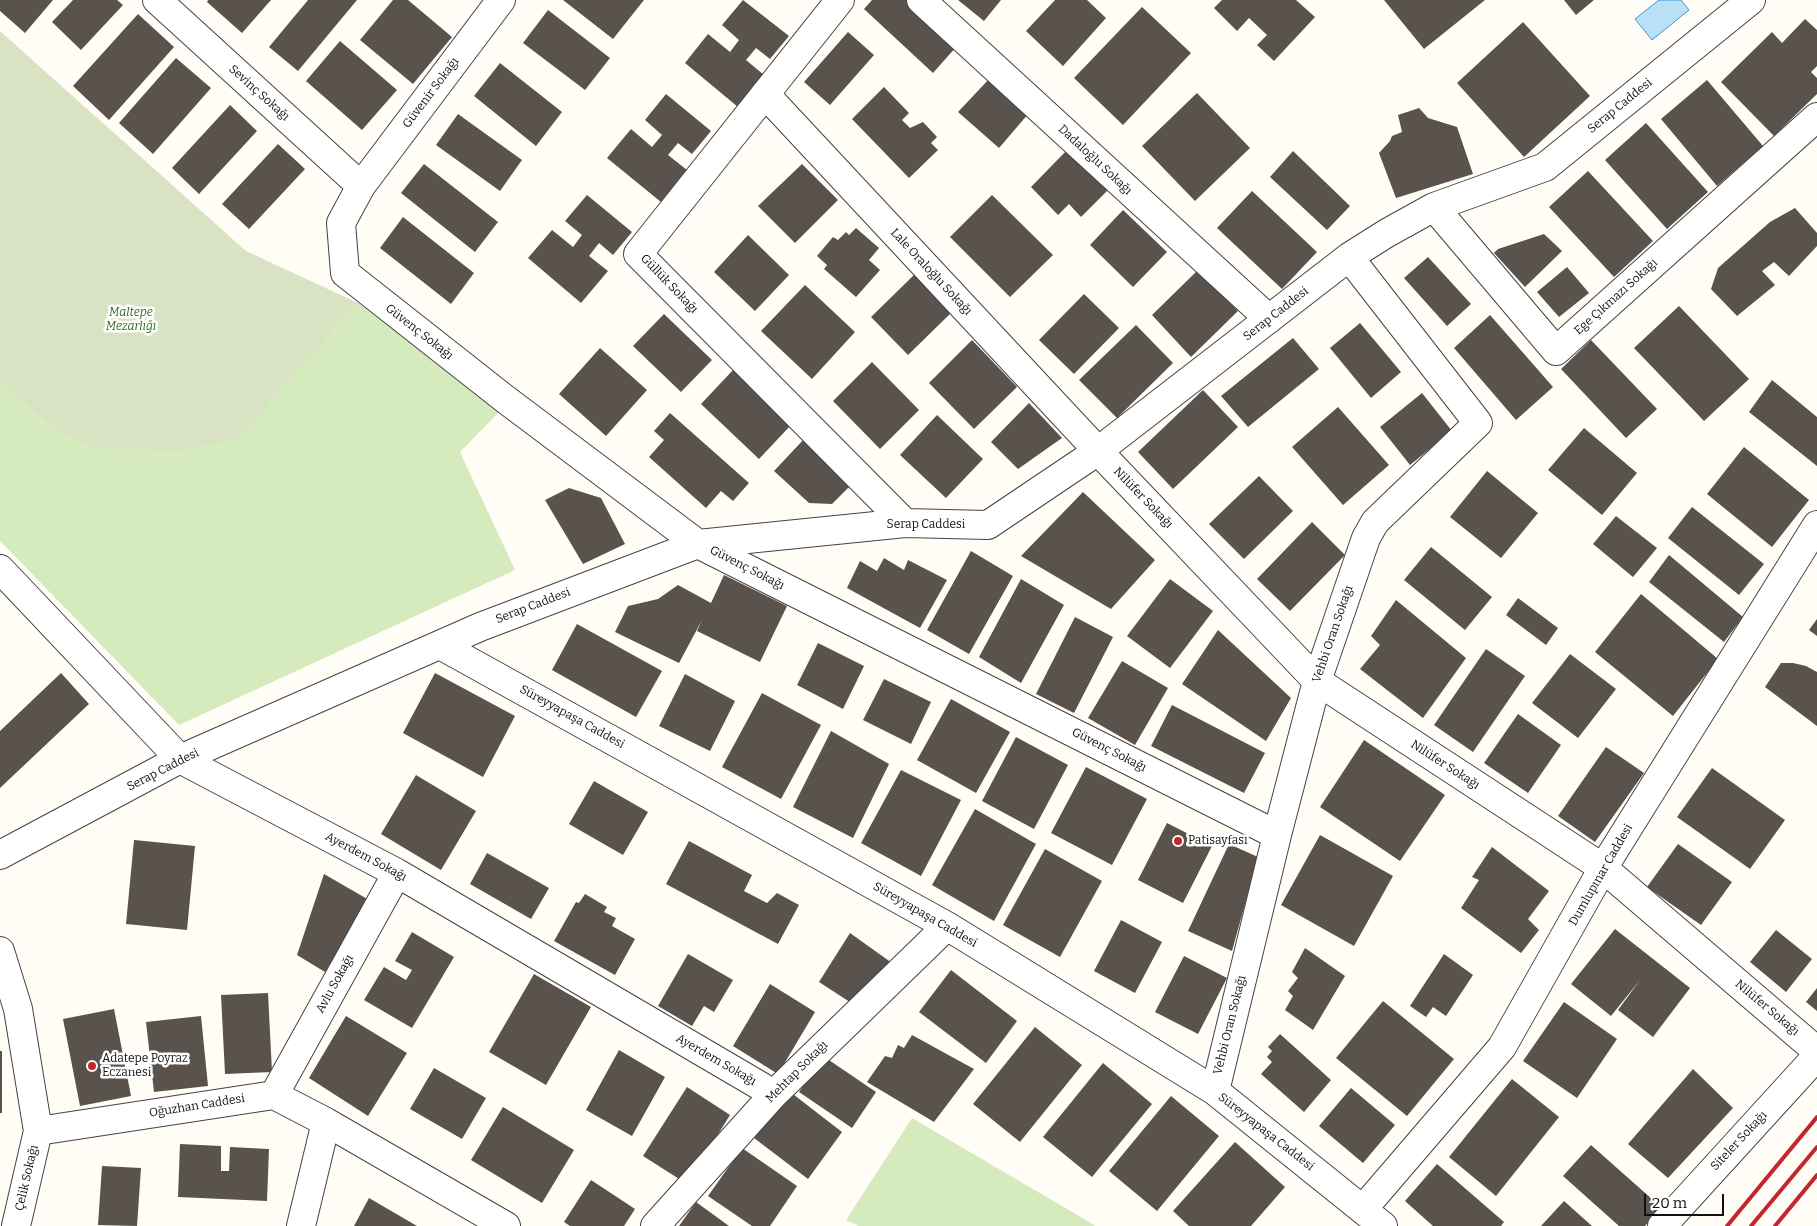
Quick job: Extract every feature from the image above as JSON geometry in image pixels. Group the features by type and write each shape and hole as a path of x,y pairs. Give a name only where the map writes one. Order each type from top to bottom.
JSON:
{"street":[{"name":"Sevinç Sokağı","path":"157,0 361,186"},
{"name":"Güvenir Sokağı","path":"361,186 502,0"},
{"name":"Güllük Sokağı","path":"840,0 638,254 906,523"},
{"name":"Dadaloğlu Sokağı","path":"921,0 1269,319"},
{"name":"Serap Caddesi","path":"0,855 180,759 480,626 698,544 906,523 988,525 1098,451 1349,257 1434,207 1544,167 1751,0"},
{"name":"Lale Oraloğlu Sokağı","path":"765,94 1098,451"},
{"name":"Ege Çıkmazı Sokağı","path":"1434,207 1556,351 1817,117"},
{"name":"Güvenç Sokağı","path":"361,186 341,222 345,273 505,399 698,544 1277,835"},
{"name":"Vehbi Oran Sokağı","path":"1214,1091 1317,681 1371,528 1478,423 1349,257"},
{"name":"Nilüfer Sokağı","path":"1098,451 1317,681 1603,868 1817,1051"},
{"name":"Dumlupınar Caddesi","path":"1373,1218 1502,1047 1603,868 1817,525"},
{"name":"Ayerdem Sokağı","path":"0,569 180,759 397,873 774,1094"},
{"name":"Süreyyapaşa Caddesi","path":"440,645 947,926 1214,1091 1373,1218"},
{"name":"Avlu Sokağı","path":"274,1094 397,873"},
{"name":"Mehtap Sokağı","path":"656,1226 774,1094 947,926"},
{"path":"0,951 18,1009 38,1131"},
{"name":"Siteler Sokağı","path":"1662,1226 1817,1056"},
{"path":"274,1094 506,1226"},
{"name":"Oğuzhan Caddesi","path":"38,1131 274,1094"},
{"path":"301,1226 326,1122"},
{"name":"Çelik Sokağı","path":"16,1226 38,1131"}],"green space":[{"name":"Maltepe Mezarlığı","path":"0,31 246,251 358,303 237,439 180,451 93,448 45,422 0,382"},
{"path":"358,303 502,409 460,452 515,570 179,725 0,541 0,382 45,422 236,439"},
{"path":"912,1118 1096,1226 858,1226 846,1220"}],"water":[{"path":"1659,0 1681,0 1689,10 1652,40 1635,19"}],"building":[{"path":"0,0 53,0 25,33 0,11"},
{"path":"73,0 117,0 123,5 81,50 52,22"},
{"path":"208,0 271,0 242,33 207,2"},
{"path":"308,0 357,0 298,71 269,47"},
{"path":"393,0 408,0 452,37 413,84 360,40"},
{"path":"563,0 644,0 613,39"},
{"path":"743,0 789,36 770,59 756,48 746,60 764,75 738,107 685,63 708,34 730,52 739,40 722,25"},
{"path":"872,0 907,0 957,46 933,73 864,9"},
{"path":"958,0 1001,0 984,21"},
{"path":"1055,0 1087,0 1106,18 1063,66 1026,31"},
{"path":"1222,0 1296,0 1315,17 1274,61 1257,45 1267,35 1249,18 1237,31 1214,8"},
{"path":"1384,0 1485,0 1424,49"},
{"path":"1564,0 1594,0 1576,15"},
{"path":"1142,7 1191,53 1123,125 1074,78"},
{"path":"548,10 610,58 585,90 523,43"},
{"path":"138,14 174,47 109,120 73,86"},
{"path":"1805,19 1817,30 1817,66 1811,72 1817,78 1817,94 1774,136 1721,82 1772,32 1782,43"},
{"path":"1523,22 1590,96 1524,157 1457,83"},
{"path":"848,32 874,55 830,105 804,82"},
{"path":"340,41 397,90 362,130 306,81"},
{"path":"176,58 211,88 153,154 119,123"},
{"path":"500,63 562,112 536,146 474,96"},
{"path":"990,78 1029,113 999,148 958,112"},
{"path":"1707,80 1763,146 1717,186 1661,119"},
{"path":"884,87 909,113 902,120 910,128 923,122 937,137 931,143 938,150 909,178 852,119"},
{"path":"1197,93 1250,148 1195,201 1142,146"},
{"path":"666,94 711,131 692,154 678,143 668,155 687,170 661,202 607,158 631,129 652,147 662,135 645,120"},
{"path":"230,105 257,131 199,194 172,168"},
{"path":"1419,108 1428,118 1457,127 1473,174 1396,198 1379,153 1392,136 1402,132 1398,115"},
{"path":"458,114 522,160 500,191 436,145"},
{"path":"1646,123 1708,192 1667,229 1605,160"},
{"path":"278,144 305,169 249,229 222,204"},
{"path":"1069,148 1109,189 1081,217 1069,204 1058,215 1031,187"},
{"path":"1293,151 1350,206 1327,230 1270,177"},
{"path":"424,164 498,222 475,252 401,193"},
{"path":"802,164 838,200 795,243 758,206"},
{"path":"1588,171 1653,241 1614,277 1549,207"},
{"path":"1252,191 1317,252 1282,289 1217,228"},
{"path":"587,195 632,232 613,255 599,243 589,256 608,271 581,303 528,258 552,230 573,247 582,235 565,221"},
{"path":"992,195 1053,255 1010,297 950,237"},
{"path":"1795,208 1817,233 1817,246 1789,276 1774,262 1762,271 1775,285 1737,316 1711,289 1718,268 1770,222"},
{"path":"1123,210 1167,252 1133,287 1090,245"},
{"path":"403,217 474,273 451,304 380,248"},
{"path":"856,228 879,248 869,260 880,270 856,297 824,269 827,265 817,256 833,237 838,240 846,232 849,235"},
{"path":"1544,234 1562,251 1525,287 1494,253 1498,249"},
{"path":"748,235 789,275 755,311 714,272"},
{"path":"1428,257 1471,304 1447,326 1404,278"},
{"path":"1567,267 1589,293 1559,317 1537,292"},
{"path":"1197,271 1238,311 1191,357 1152,315"},
{"path":"916,273 953,311 908,355 871,317"},
{"path":"805,285 855,332 812,379 761,331"},
{"path":"1084,294 1119,328 1074,374 1039,340"},
{"path":"1679,306 1749,379 1704,421 1634,348"},
{"path":"664,314 712,360 681,392 633,346"},
{"path":"1490,315 1553,387 1516,420 1454,348"},
{"path":"1360,323 1401,372 1371,398 1330,348"},
{"path":"1136,325 1173,363 1117,418 1079,380"},
{"path":"1293,338 1319,369 1248,427 1221,396"},
{"path":"972,340 1017,387 974,429 929,383"},
{"path":"1591,340 1657,409 1626,438 1561,369"},
{"path":"600,348 647,390 606,436 559,394"},
{"path":"872,362 919,410 880,449 833,401"},
{"path":"733,370 791,425 759,459 701,404"},
{"path":"1772,380 1817,417 1817,466 1749,412"},
{"path":"1203,390 1238,427 1173,489 1138,452"},
{"path":"1422,393 1452,431 1410,465 1380,427"},
{"path":"1029,403 1062,438 1018,469 991,442"},
{"path":"1338,407 1389,465 1343,505 1292,447"},
{"path":"670,413 749,483 733,501 721,491 706,508 649,457 664,440 654,431"},
{"path":"937,415 983,459 946,498 900,455"},
{"path":"1584,428 1637,473 1602,515 1548,470"},
{"path":"805,438 853,483 832,504 809,503 774,471"},
{"path":"1744,447 1809,500 1772,547 1707,494"},
{"path":"1487,471 1538,513 1501,558 1450,517"},
{"path":"1259,476 1293,511 1244,559 1209,524"},
{"path":"569,488 601,498 625,544 583,564 545,500"},
{"path":"1083,492 1155,560 1111,609 1021,556"},
{"path":"1692,507 1764,564 1739,595 1668,538"},
{"path":"1616,516 1657,548 1633,577 1593,544"},
{"path":"1312,522 1345,555 1290,611 1257,579"},
{"path":"1431,547 1492,597 1465,630 1404,580"},
{"path":"971,551 1013,576 969,654 927,630"},
{"path":"1669,555 1743,617 1724,642 1649,582"},
{"path":"884,558 904,570 908,560 947,580 920,628 847,588 860,561 877,571"},
{"path":"724,575 787,606 760,662 697,631 702,620 679,663 615,632 628,606 658,599 678,585 711,603"},
{"path":"1021,579 1064,605 1021,683 979,657"},
{"path":"1170,579 1213,611 1170,668 1127,636"},
{"path":"1641,594 1718,659 1673,716 1595,652"},
{"path":"1518,598 1558,628 1546,645 1506,615"},
{"path":"1396,600 1466,658 1423,718 1360,669 1380,645 1371,636"},
{"path":"1075,617 1113,637 1074,713 1036,694"},
{"path":"1817,619 1817,636 1809,630"},
{"path":"577,624 662,671 636,717 552,670"},
{"path":"1218,630 1291,698 1266,741 1182,684"},
{"path":"818,643 864,666 843,709 797,685"},
{"path":"1486,649 1525,676 1473,752 1434,725"},
{"path":"1570,654 1616,689 1578,738 1532,703"},
{"path":"1122,661 1168,688 1135,745 1088,718"},
{"path":"1781,663 1806,666 1817,672 1817,726 1765,687"},
{"path":"61,673 89,704 0,788 0,731"},
{"path":"435,673 515,716 483,777 403,733"},
{"path":"685,674 735,701 710,751 659,726"},
{"path":"884,679 931,702 911,744 863,720"},
{"path":"762,693 821,725 781,799 722,767"},
{"path":"951,699 1010,732 976,793 917,760"},
{"path":"1172,705 1265,753 1244,793 1151,746"},
{"path":"1518,714 1561,745 1528,793 1484,763"},
{"path":"831,731 889,764 853,838 793,807"},
{"path":"1016,737 1068,765 1034,829 982,801"},
{"path":"1364,740 1445,795 1400,861 1320,807"},
{"path":"1606,747 1644,773 1595,842 1558,816"},
{"path":"1086,767 1147,799 1112,865 1051,833"},
{"path":"1712,768 1785,820 1750,869 1677,817"},
{"path":"901,770 961,800 921,876 861,843"},
{"path":"416,775 476,811 441,870 381,834"},
{"path":"594,781 648,812 623,855 569,824"},
{"path":"975,809 1036,844 994,921 932,885"},
{"path":"1167,823 1212,846 1183,903 1138,880"},
{"path":"1320,835 1393,876 1354,946 1281,905"},
{"path":"134,840 195,846 187,930 126,924"},
{"path":"689,841 752,875 744,891 767,903 777,893 799,905 778,944 666,884"},
{"path":"1229,844 1258,857 1232,951 1188,931"},
{"path":"1678,844 1732,882 1701,925 1647,887"},
{"path":"1492,847 1549,891 1528,919 1539,930 1521,953 1461,908 1479,880 1472,877"},
{"path":"1045,849 1102,881 1060,957 1003,925"},
{"path":"487,853 549,888 531,919 470,884"},
{"path":"324,874 369,900 325,972 297,955"},
{"path":"585,894 607,907 604,912 616,918 612,926 635,939 615,975 554,941 576,902 579,903"},
{"path":"1121,920 1162,942 1135,993 1094,971"},
{"path":"1615,929 1690,988 1653,1037 1618,1010 1640,980 1611,1016 1571,984"},
{"path":"1776,930 1812,959 1786,992 1750,962"},
{"path":"412,932 454,957 412,1028 364,1000 384,967 406,980 412,970 395,961"},
{"path":"850,933 892,963 859,1008 819,982"},
{"path":"1305,948 1345,976 1313,1030 1285,1010 1293,996 1288,991 1298,978 1292,972"},
{"path":"688,954 733,980 714,1012 704,1006 692,1026 658,1006"},
{"path":"1444,954 1473,975 1446,1016 1433,1007 1426,1017 1410,1006"},
{"path":"1184,956 1227,978 1198,1034 1155,1012"},
{"path":"951,970 1017,1021 986,1063 919,1012"},
{"path":"534,974 591,1007 546,1085 489,1052"},
{"path":"770,984 815,1012 778,1074 733,1046"},
{"path":"1817,988 1817,1011 1806,1002"},
{"path":"268,993 272,1072 225,1074 221,995"},
{"path":"1383,1001 1454,1059 1407,1116 1336,1058"},
{"path":"1564,1002 1617,1039 1577,1098 1523,1061"},
{"path":"114,1009 131,1096 80,1106 63,1019"},
{"path":"201,1016 208,1086 154,1092 146,1022"},
{"path":"346,1016 407,1053 368,1116 309,1078"},
{"path":"1035,1027 1082,1065 1020,1142 973,1104"},
{"path":"1280,1034 1331,1080 1304,1112 1261,1074 1272,1062 1267,1057 1272,1051 1268,1047"},
{"path":"912,1035 974,1069 934,1122 867,1082 885,1056 892,1058 898,1045 904,1048"},
{"path":"619,1050 665,1077 632,1136 586,1110"},
{"path":"0,1051 2,1051 2,1113 0,1113"},
{"path":"823,1056 876,1092 852,1128 799,1092"},
{"path":"1103,1063 1152,1104 1092,1177 1043,1137"},
{"path":"434,1068 486,1098 462,1139 410,1109"},
{"path":"1693,1069 1733,1108 1668,1178 1628,1144"},
{"path":"1512,1079 1559,1117 1496,1196 1449,1157"},
{"path":"687,1087 730,1115 687,1184 643,1156"},
{"path":"1351,1088 1395,1125 1363,1163 1319,1126"},
{"path":"789,1091 842,1132 808,1179 754,1138"},
{"path":"1171,1096 1219,1136 1157,1211 1109,1171"},
{"path":"503,1107 574,1150 542,1203 471,1160"},
{"path":"1235,1142 1285,1187 1251,1226 1189,1226 1173,1211"},
{"path":"180,1144 221,1146 221,1171 229,1171 230,1147 269,1149 267,1201 178,1197"},
{"path":"1591,1145 1661,1207 1645,1226 1619,1226 1563,1176"},
{"path":"742,1148 797,1186 770,1226 752,1226 708,1196"},
{"path":"1437,1164 1504,1222 1501,1226 1433,1226 1405,1201"},
{"path":"102,1166 141,1168 137,1226 98,1225"},
{"path":"591,1180 635,1209 624,1226 570,1226 564,1222"},
{"path":"369,1198 417,1226 354,1226"},
{"path":"1564,1201 1592,1226 1541,1226"},
{"path":"696,1202 729,1226 679,1226"}],"railway":[{"path":"1727,1226 1817,1117"},
{"path":"1751,1226 1817,1147"},
{"path":"1775,1226 1817,1175"}],"place":[{"name":"Patisayfası","path":"1178,841"},
{"name":"Adatepe Poyraz Eczanesi","path":"92,1066"}]}
